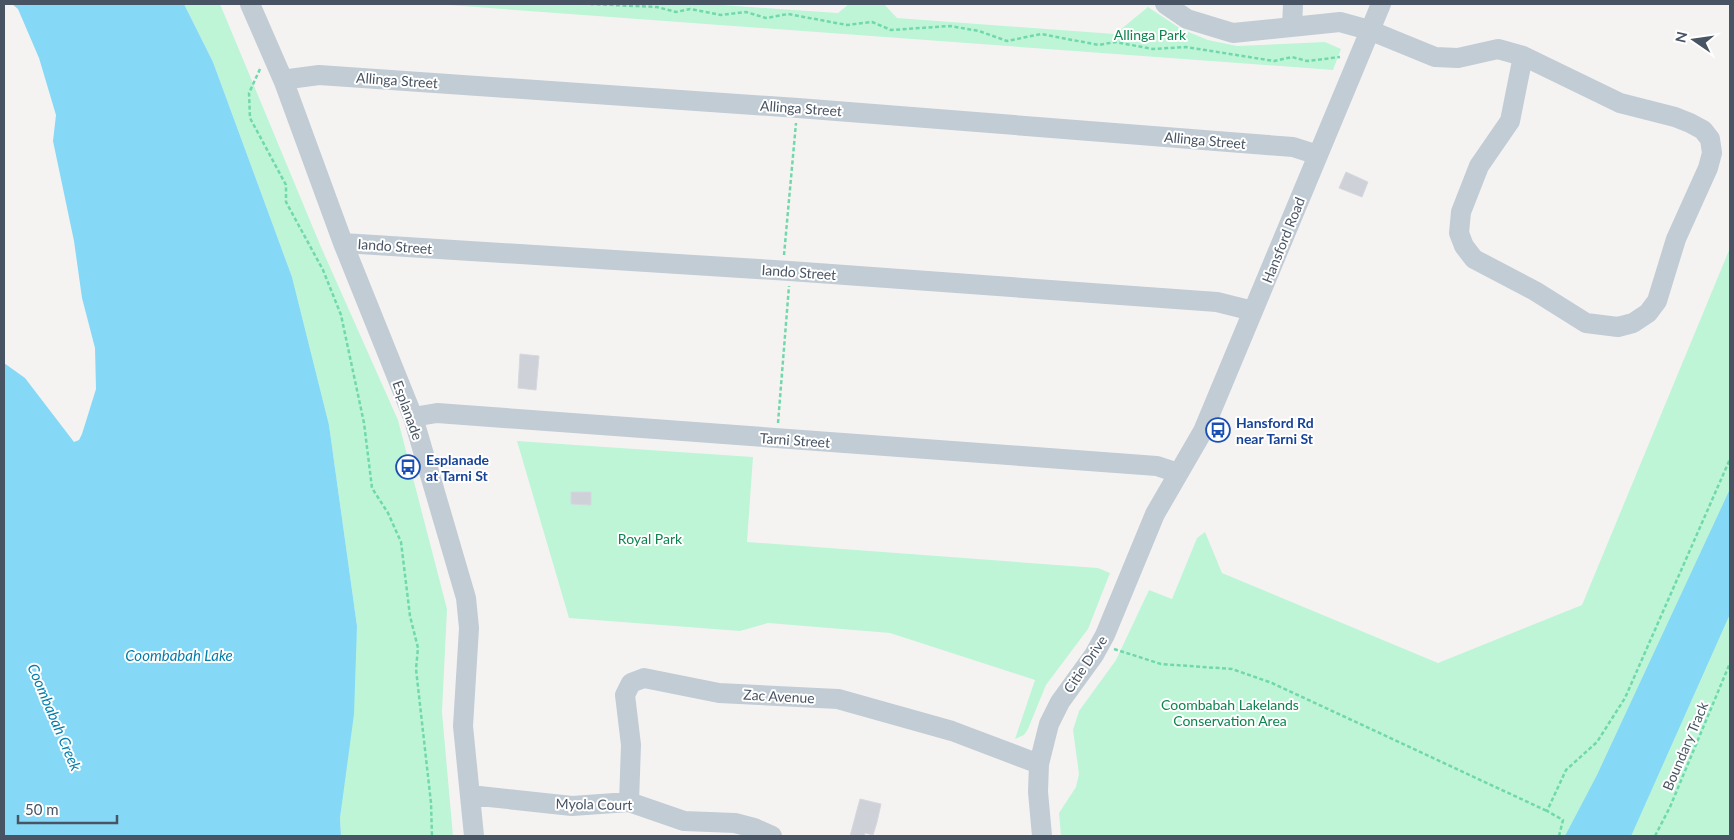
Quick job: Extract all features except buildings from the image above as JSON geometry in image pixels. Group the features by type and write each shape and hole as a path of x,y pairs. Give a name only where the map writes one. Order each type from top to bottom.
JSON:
{"street":[{"name":"Esplanade","path":"250,4 284,82 343,243 413,417 469,613 463,709 474,836"},
{"path":"1166,4 1187,19 1233,33 1340,22 1369,30 1435,57 1458,58 1498,49 1523,56 1620,103 1675,117 1703,130 1710,139 1712,153 1708,168 1676,239 1657,301 1648,313 1634,323 1618,327 1586,323 1535,291 1474,259 1464,246 1459,233 1461,212 1479,166 1510,121 1523,56"},
{"path":"1292,27 1293,4"},
{"name":"Hansford Road","path":"1178,473 1203,431 1381,4"},
{"name":"Allinga Street","path":"284,82 289,79 319,75 798,108 1293,147 1318,155"},
{"name":"Iando Street","path":"343,243 786,271 1216,302 1253,312"},
{"name":"Tarni Street","path":"413,417 437,413 1158,466 1178,473"},
{"name":"Citie Drive","path":"1042,836 1038,804 1039,764 1045,737 1054,712 1105,635 1152,520 1178,473"},
{"name":"Zac Avenue","path":"629,802 631,745 625,695 631,683 644,678 719,693 838,698 952,731 1039,764"},
{"name":"Myola Court","path":"470,795 572,806 629,802 683,829 735,824 754,828 772,836"}],"path":[{"path":"590,4 657,7 676,12 690,9 721,15 746,12 766,18 788,14 847,25 872,22 891,30 950,26 979,31 1007,41 1041,34 1099,45 1115,42 1153,49 1186,47 1274,61 1292,57 1308,61 1340,57 1344,49"},
{"path":"257,62 261,70 249,93 250,118 286,185 286,202 323,270 341,316 364,423 372,488 388,513 401,542 410,616 418,648 416,669 431,803 432,836"},
{"path":"776,439 798,108"},
{"path":"1547,811 1566,770 1597,742 1625,698 1730,459"},
{"path":"1113,649 1161,664 1232,669 1272,683 1547,811 1563,820 1559,836"},
{"name":"Boundary Track","path":"1655,836 1670,807 1730,663"}],"green space":[{"path":"184,4 220,4 321,247 398,420 447,609 442,712 453,836 341,836 340,818 357,626 329,425 292,277 213,62"},
{"name":"Allinga Park","path":"434,4 707,4 838,13 849,4 884,4 897,18 1115,34 1148,7 1181,29 1208,40 1237,46 1325,42 1341,49 1333,70"},
{"name":"Coombabah Lakelands Conservation Area","path":"1730,248 1730,836 1061,836 1059,813 1076,787 1079,774 1073,730 1079,711 1116,660 1149,590 1172,599 1197,538 1205,532 1222,573 1438,663 1582,605"},
{"name":"Royal Park","path":"517,441 753,457 747,542 1098,568 1110,573 1088,629 1046,685 1028,729 1024,735 1015,739 1035,680 890,633 768,623 740,631 569,618"}],"water":[{"name":"Coombabah Lake","path":"12,4 184,4 213,62 292,277 329,425 357,626 354,714 340,818 341,836 4,836 4,363 25,378 74,442 79,440 82,434 96,389 95,348 82,298 74,241 53,141 56,115 39,58 18,9"},
{"path":"1730,489 1730,614 1632,834 1631,836 1565,836 1597,775"}],"place":[{"name":"Hansford Rd near Tarni St","path":"1218,430"},
{"name":"Esplanade at Tarni St","path":"408,467"}],"water label":[{"name":"Coombabah Creek","path":"55,717"}]}
